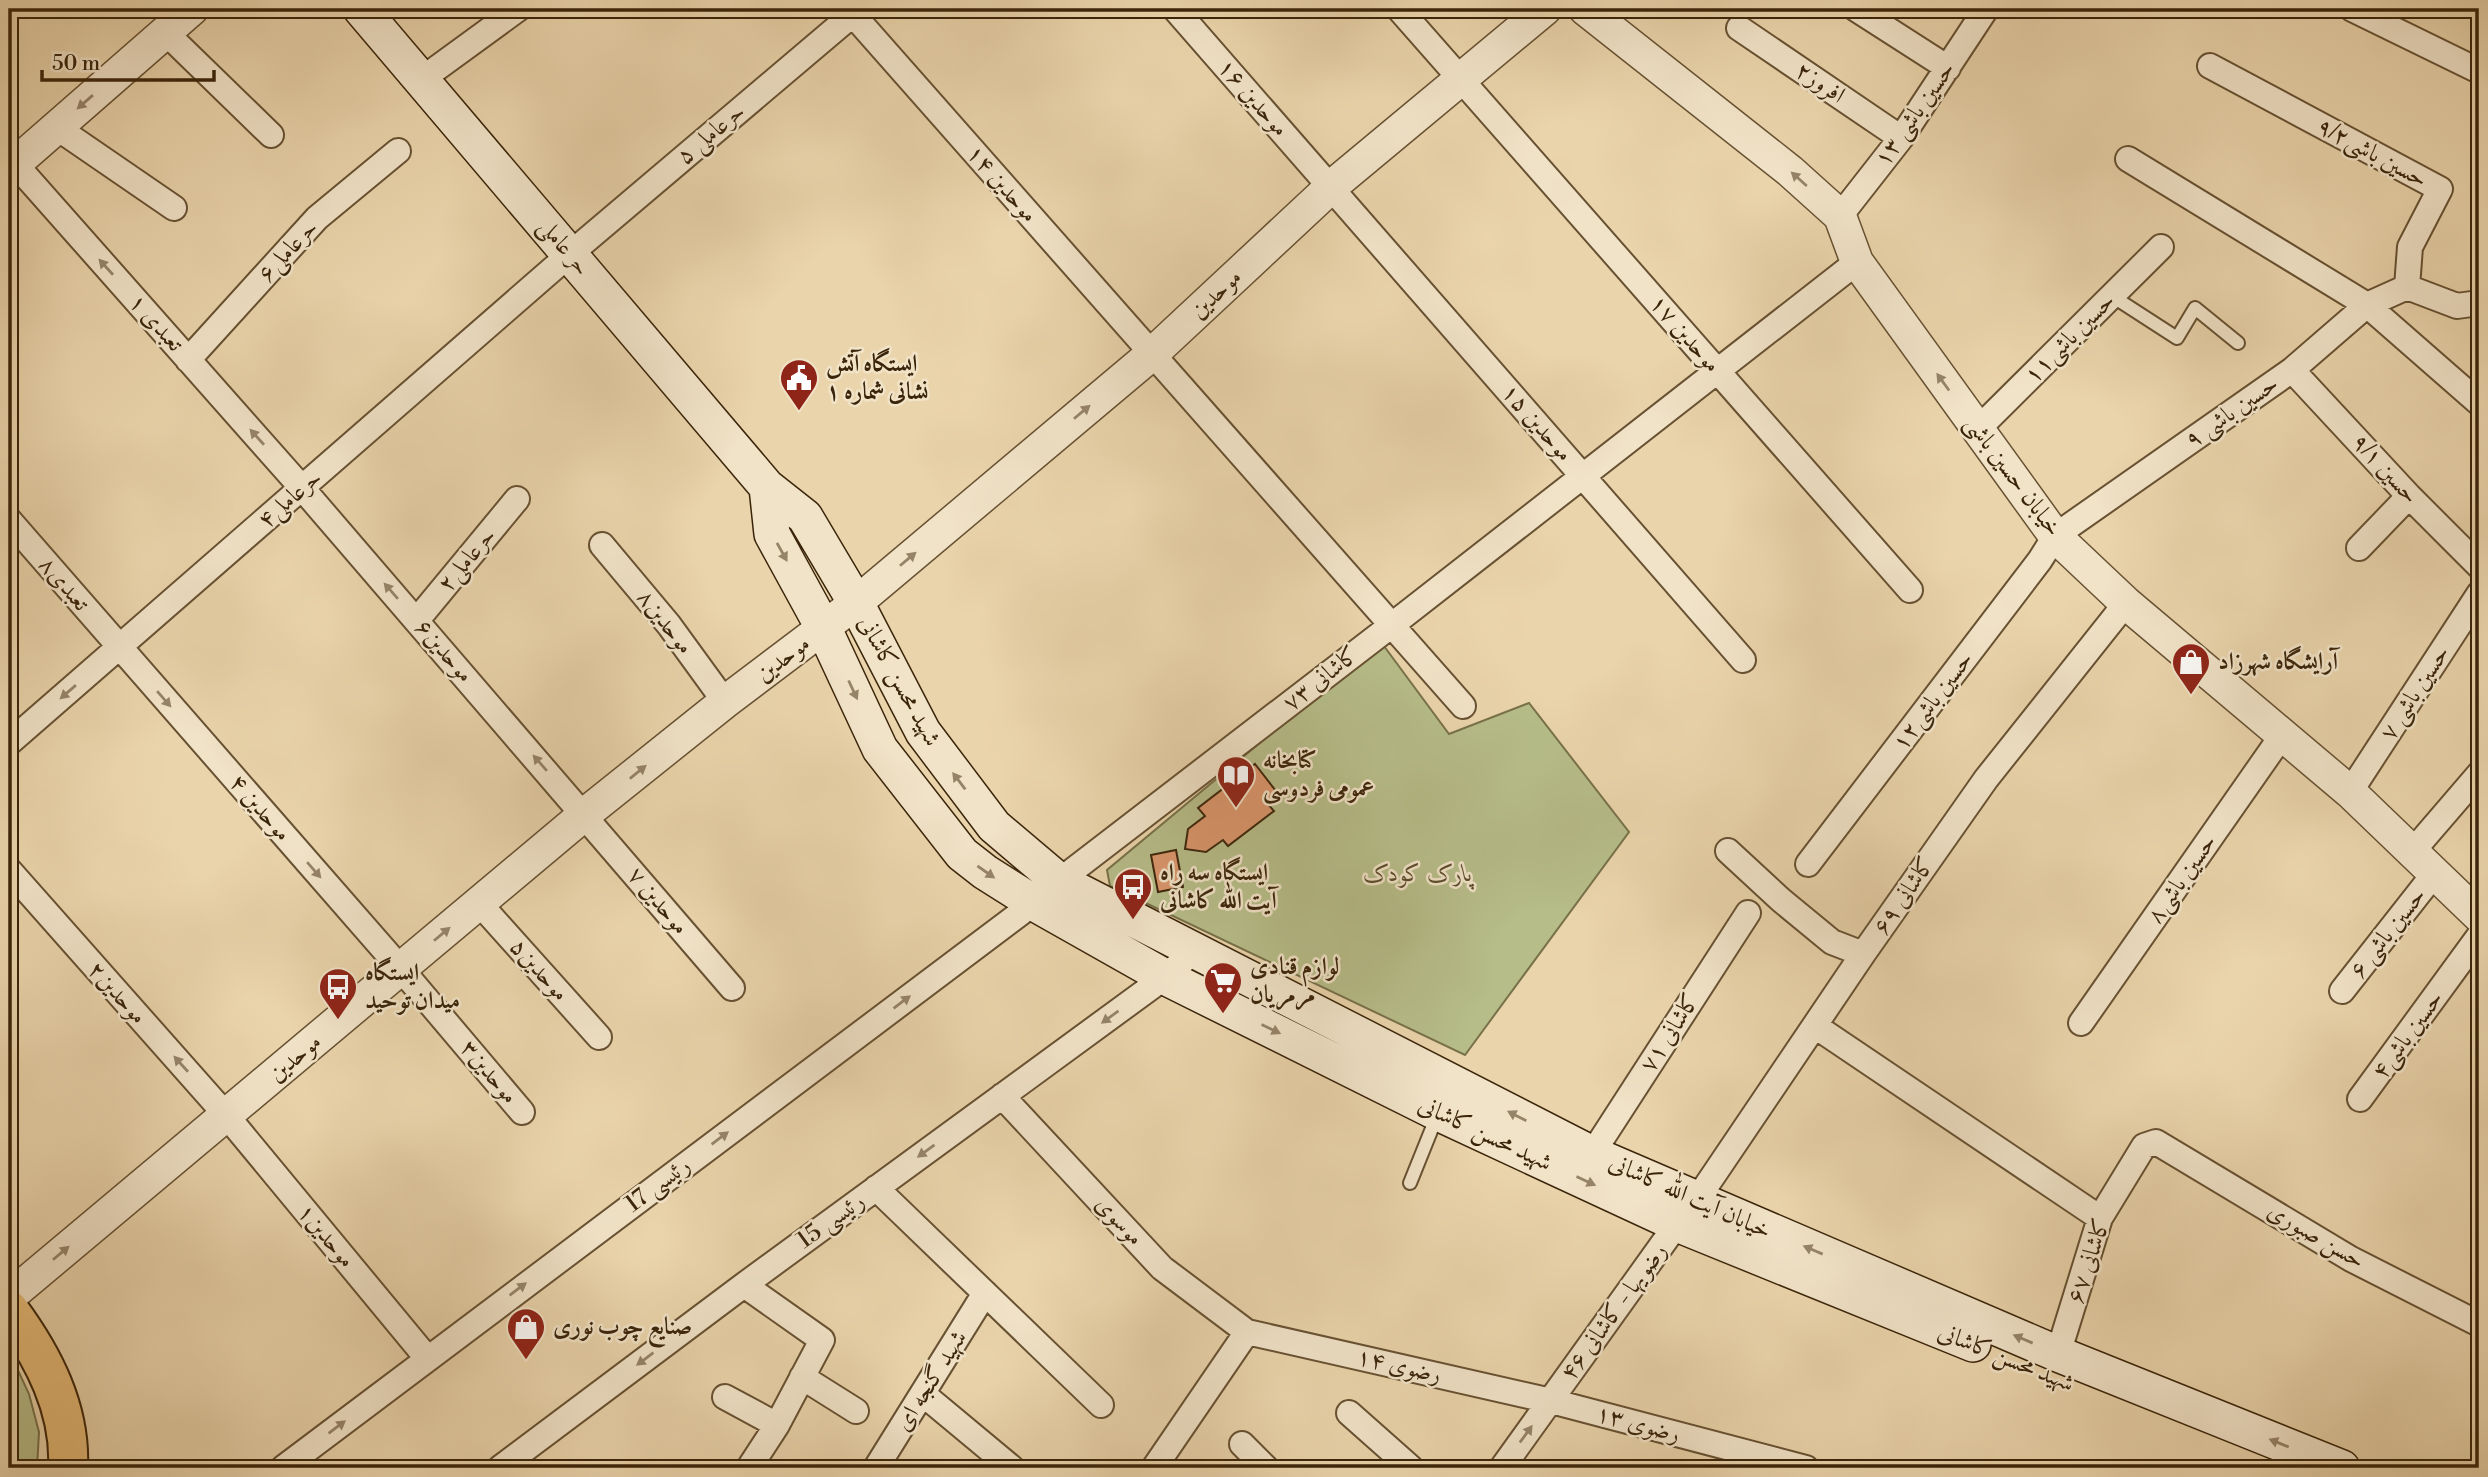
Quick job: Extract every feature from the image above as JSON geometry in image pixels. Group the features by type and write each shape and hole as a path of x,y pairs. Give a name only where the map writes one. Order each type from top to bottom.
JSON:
{"main road":[{"name":"حر عاملی","path":"361,9 767,487 805,517 856,603"},
{"path":"767,487 772,534 824,629"},
{"name":"شهید محسن کاشانی","path":"856,603 923,732 1046,892 1165,977 1438,1113 1687,1212 2278,1468"},
{"name":"شهید محسن کاشانی","path":"824,629 880,749 962,854 985,872 1046,892"},
{"name":"خیابان آیت الله کاشانی","path":"1046,892 1195,950 1592,1154 1687,1212 2058,1354 2342,1468"},
{"path":"9,1310 42,1360 58,1396 69,1443 68,1468"}],"street":[{"path":"11,163 192,9"},
{"path":"422,79 518,9"},
{"name":"موحدین ۱۶","path":"1175,9 1331,187"},
{"name":"موحدین ۱۷","path":"1399,9 1910,590"},
{"name":"موحدین","path":"9,1297 585,814 725,702 856,603 1152,354 1331,187 1545,9"},
{"path":"1856,9 1948,68"},
{"name":"حسین باشی ۱۳","path":"1840,216 1901,138 1986,9"},
{"path":"2352,9 2479,71"},
{"name":"حرعاملی ۵","path":"570,254 853,11"},
{"name":"موحدین ۱۴","path":"853,11 1463,706"},
{"name":"خیابان حسین باشی","path":"1596,12 1790,171 1840,216 1857,262 2055,536 2126,603 2350,792 2479,916"},
{"name":"افروز۲","path":"1739,28 1901,138"},
{"path":"165,32 271,135"},
{"name":"حسین باشی۹/۲","path":"2210,66 2440,189 2410,247 2407,288"},
{"path":"56,127 174,208"},
{"name":"حرعاملی۶","path":"188,360 317,218 398,151"},
{"path":"2128,159 2367,305 2479,403"},
{"name":"تعبدی ۱","path":"11,163 302,488"},
{"name":"موحدین ۱۵","path":"1331,187 1743,660"},
{"name":"حسین باشی۱۱","path":"1978,429 2161,247"},
{"name":"حرعاملی۴","path":"9,743 570,254"},
{"name":"کاشانی ۷۳","path":"1046,892 1857,262"},
{"path":"2407,288 2457,306 2479,303"},
{"name":"حسین باشی ۹","path":"2055,536 2292,370 2367,305 2407,288"},
{"name":"حسین ۹/۱","path":"2292,370 2409,496 2479,566"},
{"name":"موحدین۶","path":"302,488 585,814"},
{"path":"2359,548 2409,496"},
{"name":"حرعاملی۲","path":"417,620 517,499"},
{"name":"تعبدی۸","path":"9,520 119,647"},
{"name":"حسین باشی۱۲","path":"1808,864 2040,560 2055,536"},
{"name":"موحدین۸","path":"602,545 669,625 725,702"},
{"name":"حسین باشی ۷","path":"2350,792 2479,594"},
{"name":"کاشانی ۶۹","path":"1687,1212 1986,779 2126,603"},
{"name":"موحدین ۴","path":"119,647 401,968"},
{"name":"حسین باشی۸","path":"2081,1023 2283,734"},
{"name":"حسین باشی ۶","path":"2342,991 2479,774"},
{"name":"موحدین ۷","path":"585,814 732,988"},
{"path":"1728,851 1780,900 1832,942 1863,954"},
{"name":"موحدین۲","path":"9,870 226,1115"},
{"name":"رئیسی 17","path":"283,1468 1046,892"},
{"name":"موحدین۵","path":"479,903 599,1037"},
{"name":"کاشانی ۷۱","path":"1592,1154 1748,913"},
{"name":"حسین باشی۴","path":"2360,1099 2479,936"},
{"name":"رئیسی 15","path":"500,1468 744,1285 1165,977 1195,950"},
{"name":"موحدین۳","path":"401,968 522,1112"},
{"path":"1815,1026 2101,1219"},
{"name":"موسوی","path":"1002,1096 1162,1268 1247,1332"},
{"name":"موحدین۱","path":"226,1115 427,1358"},
{"name":"کاشانی ۶۷","path":"2058,1354 2101,1219 2144,1146 2156,1142"},
{"name":"حسن صبوری","path":"2156,1142 2351,1259 2479,1324"},
{"path":"876,1188 1101,1405"},
{"name":"رضویها - کاشانی ۴۶","path":"1508,1467 1551,1401 1687,1212"},
{"path":"744,1285 822,1340 777,1426 748,1468"},
{"name":"شهید گنجه ای","path":"876,1468 985,1293"},
{"path":"1154,1468 1247,1332"},
{"name":"رضوی ۱۴","path":"1247,1332 1551,1401"},
{"path":"803,1377 856,1411"},
{"path":"923,1394 1012,1468"},
{"path":"726,1397 777,1426"},
{"name":"رضوی ۱۳","path":"1551,1401 1806,1468"},
{"path":"1349,1413 1411,1468"},
{"path":"1242,1444 1266,1468"}],"lane":[{"path":"2112,296 2176,338 2195,308 2238,343"},
{"path":"1410,1183 1438,1113"}],"green space":[{"name":"پارک کودک","path":"1381,642 1449,734 1529,703 1629,832 1465,1055 1110,886 1107,870"},
{"path":"9,1351 29,1394 39,1432 37,1468 9,1468"}],"building":[{"name":"کتابخانه عمومی فردوسی","path":"1255,764 1279,795 1267,803 1274,811 1228,846 1223,840 1206,852 1185,849 1188,829 1205,816 1198,808"},
{"path":"1176,850 1183,887 1158,892 1151,855"}],"place":[{"name":"ایستگاه آتش نشانی شماره ۱","path":"799,412"},
{"name":"آرایشگاه شهرزاد","path":"2191,696"},
{"name":"کتابخانه عمومی فردوسی","path":"1236,809"},
{"name":"ایستگاه سه راه آیت الله کاشانی","path":"1133,921"},
{"name":"لوازم قنادی مرمریان","path":"1223,1015"},
{"name":"ایستگاه میدان توحید","path":"338,1021"},
{"name":"صنایع چوب نوری","path":"526,1361"}]}
